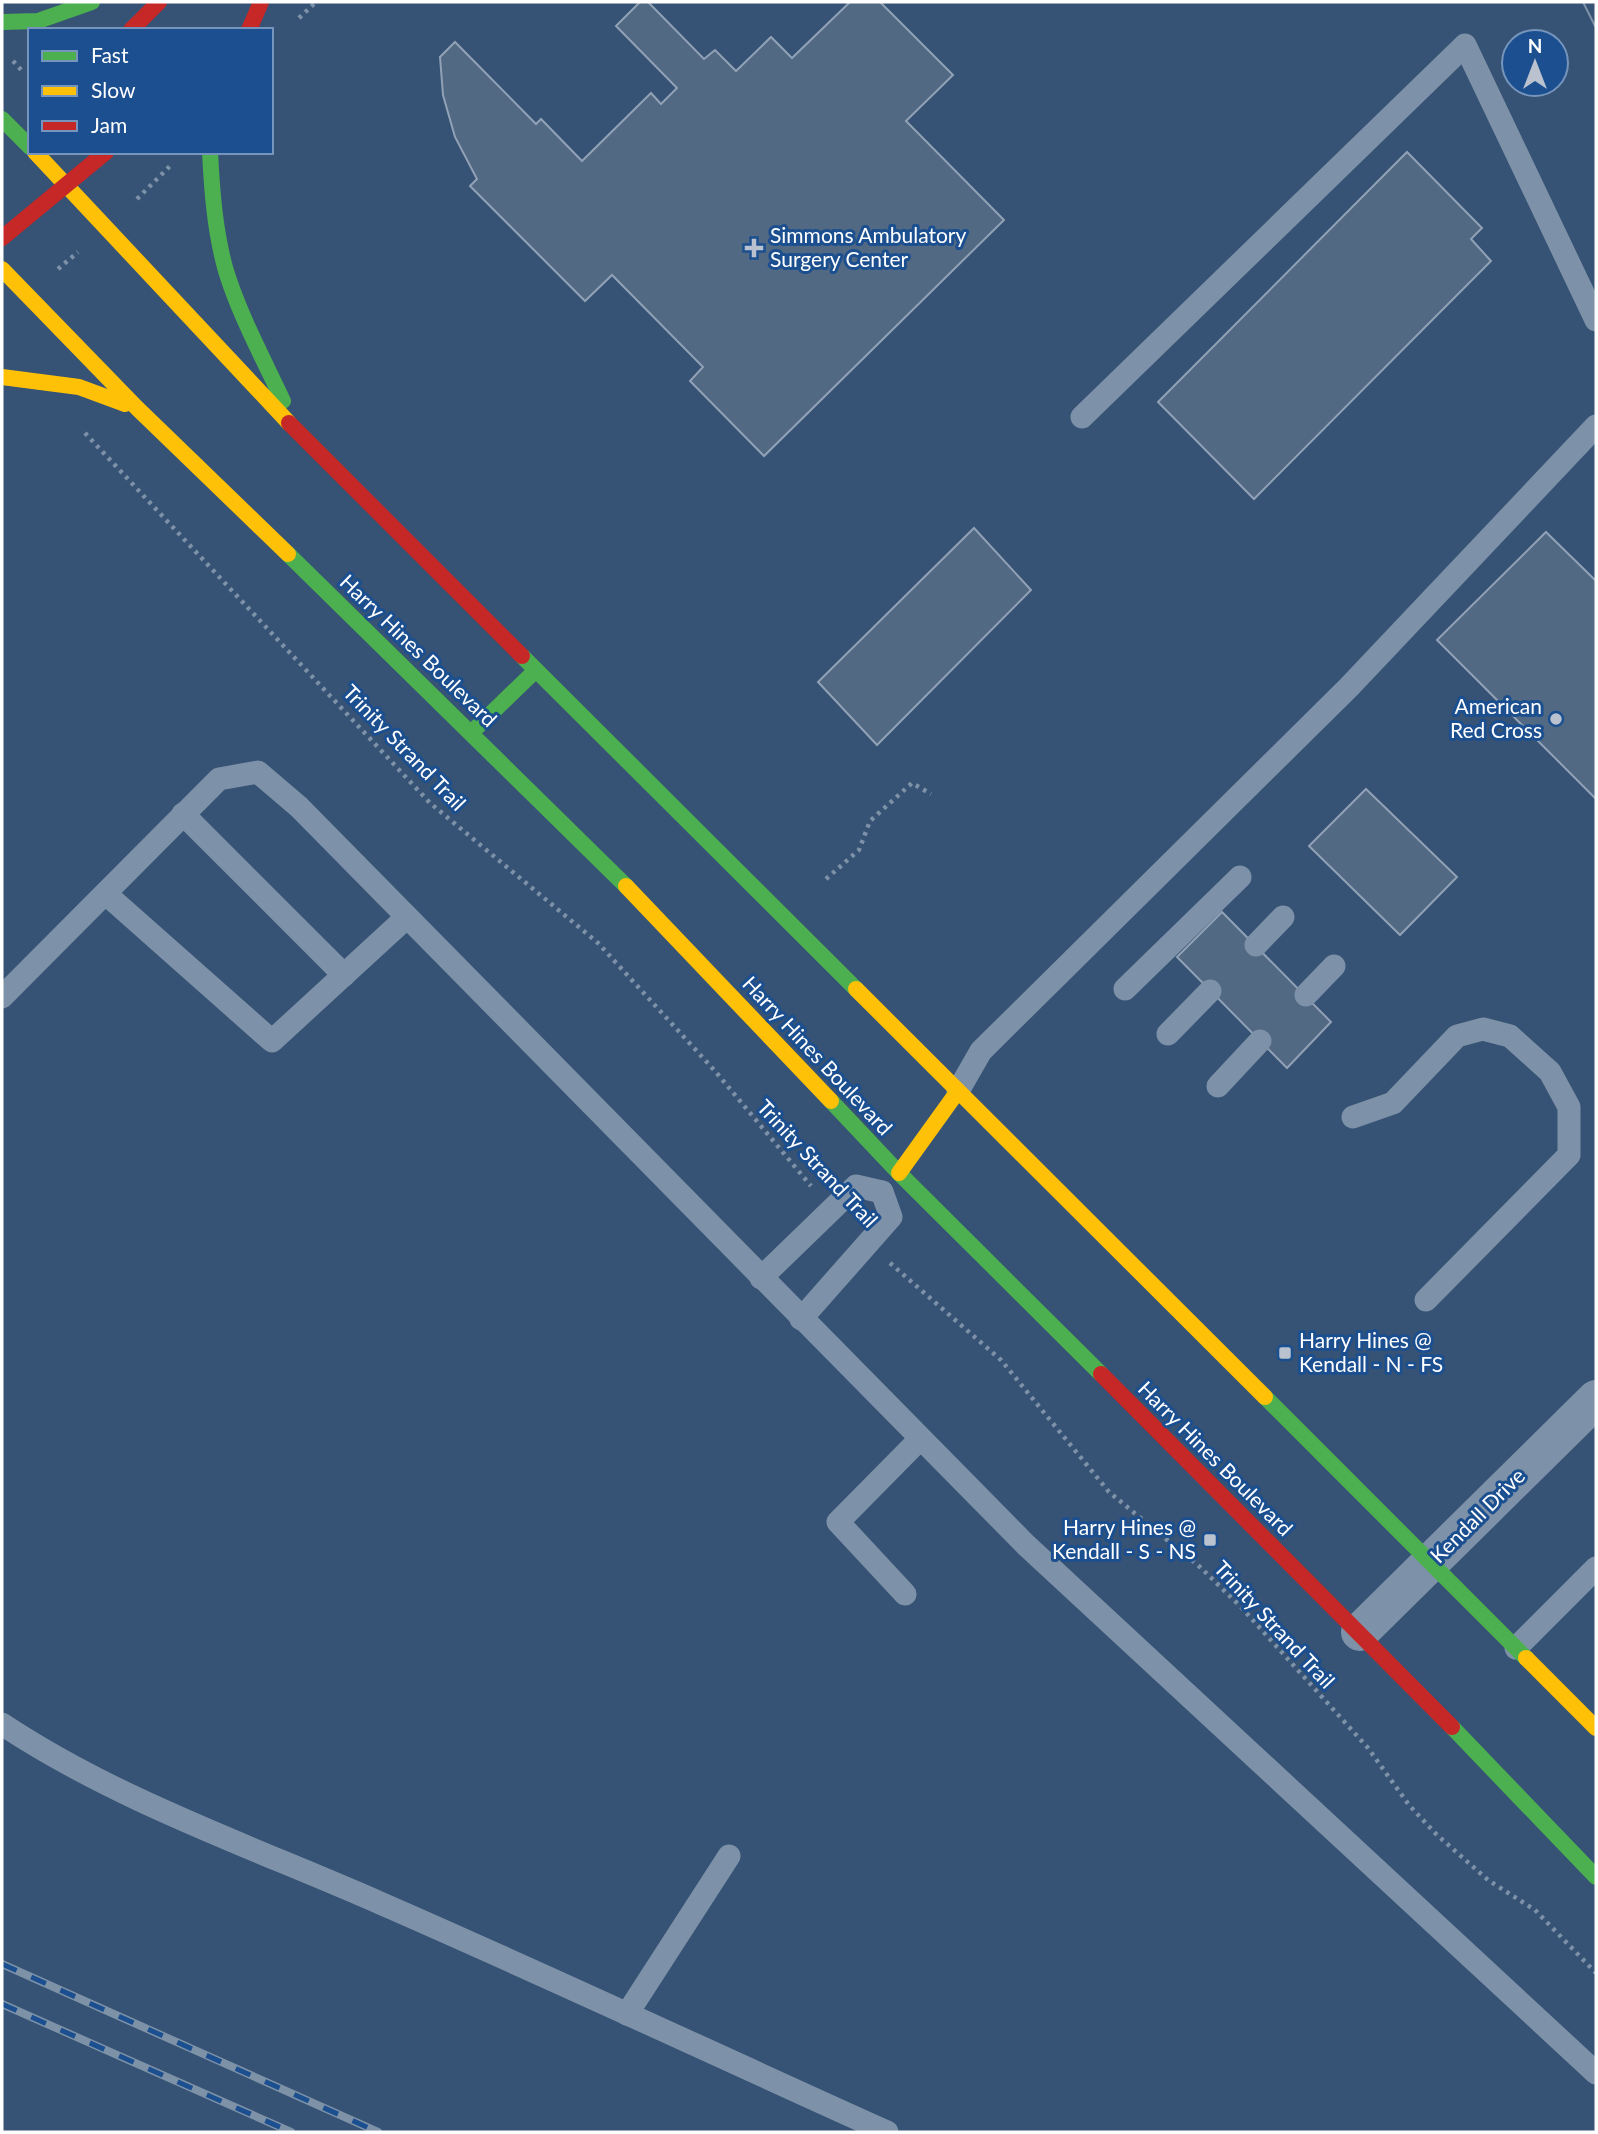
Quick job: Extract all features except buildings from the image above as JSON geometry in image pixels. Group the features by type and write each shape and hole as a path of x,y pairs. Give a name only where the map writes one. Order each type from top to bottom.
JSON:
{"main road":[{"path":"2,22 20,24 55,19 92,2"},
{"path":"133,28 159,2"},
{"path":"231,28 259,2"},
{"path":"249,28 259,2"},
{"path":"2,119 8,137 28,147"},
{"path":"8,137 28,122"},
{"path":"36,154 107,226 297,431 1596,1728"},
{"path":"2,237 104,154"},
{"path":"210,154 212,191 221,251 240,305 297,431"},
{"name":"Harry Hines Boulevard","path":"2,269 137,408 472,732 686,946 899,1173 1360,1632 1596,1877"},
{"path":"2,377 79,387 137,408"},
{"path":"472,732 536,670"},
{"path":"899,1173 958,1091"}],"street":[{"name":"Kendall Drive","path":"1360,1632 1596,1399"}],"lane":[{"path":"1082,417 1465,45 1596,320"},
{"path":"958,1091 981,1051 1349,687 1596,426"},
{"path":"2,997 219,779 258,772 299,807 1026,1545 1596,2073"},
{"path":"183,814 344,975"},
{"path":"1125,989 1240,877"},
{"path":"106,894 271,1041 407,917"},
{"path":"1256,944 1283,918"},
{"path":"1306,995 1334,966"},
{"path":"1168,1034 1210,991"},
{"path":"1353,1117 1393,1103 1457,1035 1483,1029 1510,1035 1550,1072 1569,1107 1569,1155 1426,1300"},
{"path":"1218,1086 1260,1041"},
{"path":"883,1192 899,1173"},
{"path":"761,1278 856,1186 883,1192"},
{"path":"801,1319 891,1217 883,1192"},
{"path":"905,1594 838,1522 920,1439"},
{"path":"1516,1648 1596,1568"},
{"path":"2,1724 40,1750 146,1801 887,2132"},
{"path":"627,2014 729,1856"}],"path":[{"path":"26,296 107,226 176,161"},
{"name":"Trinity Strand Trail","path":"82,429 430,803 598,943 715,1071 770,1141 831,1208"},
{"path":"826,879 859,850 870,821 912,783 931,794"},
{"name":"Trinity Strand Trail","path":"869,1243 935,1306 1001,1360 1109,1492 1200,1567 1241,1607 1368,1748 1409,1805 1436,1834 1489,1880 1535,1910 1596,1973"}],"tram line":[{"path":"1583,2 1596,28"}],"railway":[{"path":"2,1964 378,2132"},
{"path":"2,2004 291,2132"}],"traffic: fast":[{"path":"2,22 38,21 92,2"},
{"path":"2,119 28,145"},
{"path":"210,154 219,242 226,271 245,321 283,401"},
{"path":"288,554 626,886"},
{"path":"522,656 856,989"},
{"path":"472,732 536,670"},
{"path":"831,1101 899,1173 1101,1374"},
{"path":"1265,1397 1526,1658"},
{"path":"1452,1727 1596,1877"}],"traffic: slow":[{"path":"37,154 289,423"},
{"path":"2,269 137,408 288,554"},
{"path":"2,377 79,387 125,404"},
{"path":"626,886 831,1101"},
{"path":"856,989 1265,1397"},
{"path":"899,1173 958,1091"},
{"path":"1526,1658 1596,1728"}],"traffic: jam":[{"path":"133,28 159,2"},
{"path":"250,28 261,2"},
{"path":"2,238 104,154"},
{"path":"289,423 522,656"},
{"path":"1101,1374 1452,1727"}],"place":[{"name":"Simmons Ambulatory Surgery Center","path":"754,248"},
{"name":"American Red Cross","path":"1556,719"},
{"name":"Harry Hines @ Kendall - N - FS","path":"1285,1353"},
{"name":"Harry Hines @ Kendall - S - NS","path":"1210,1540"}]}
